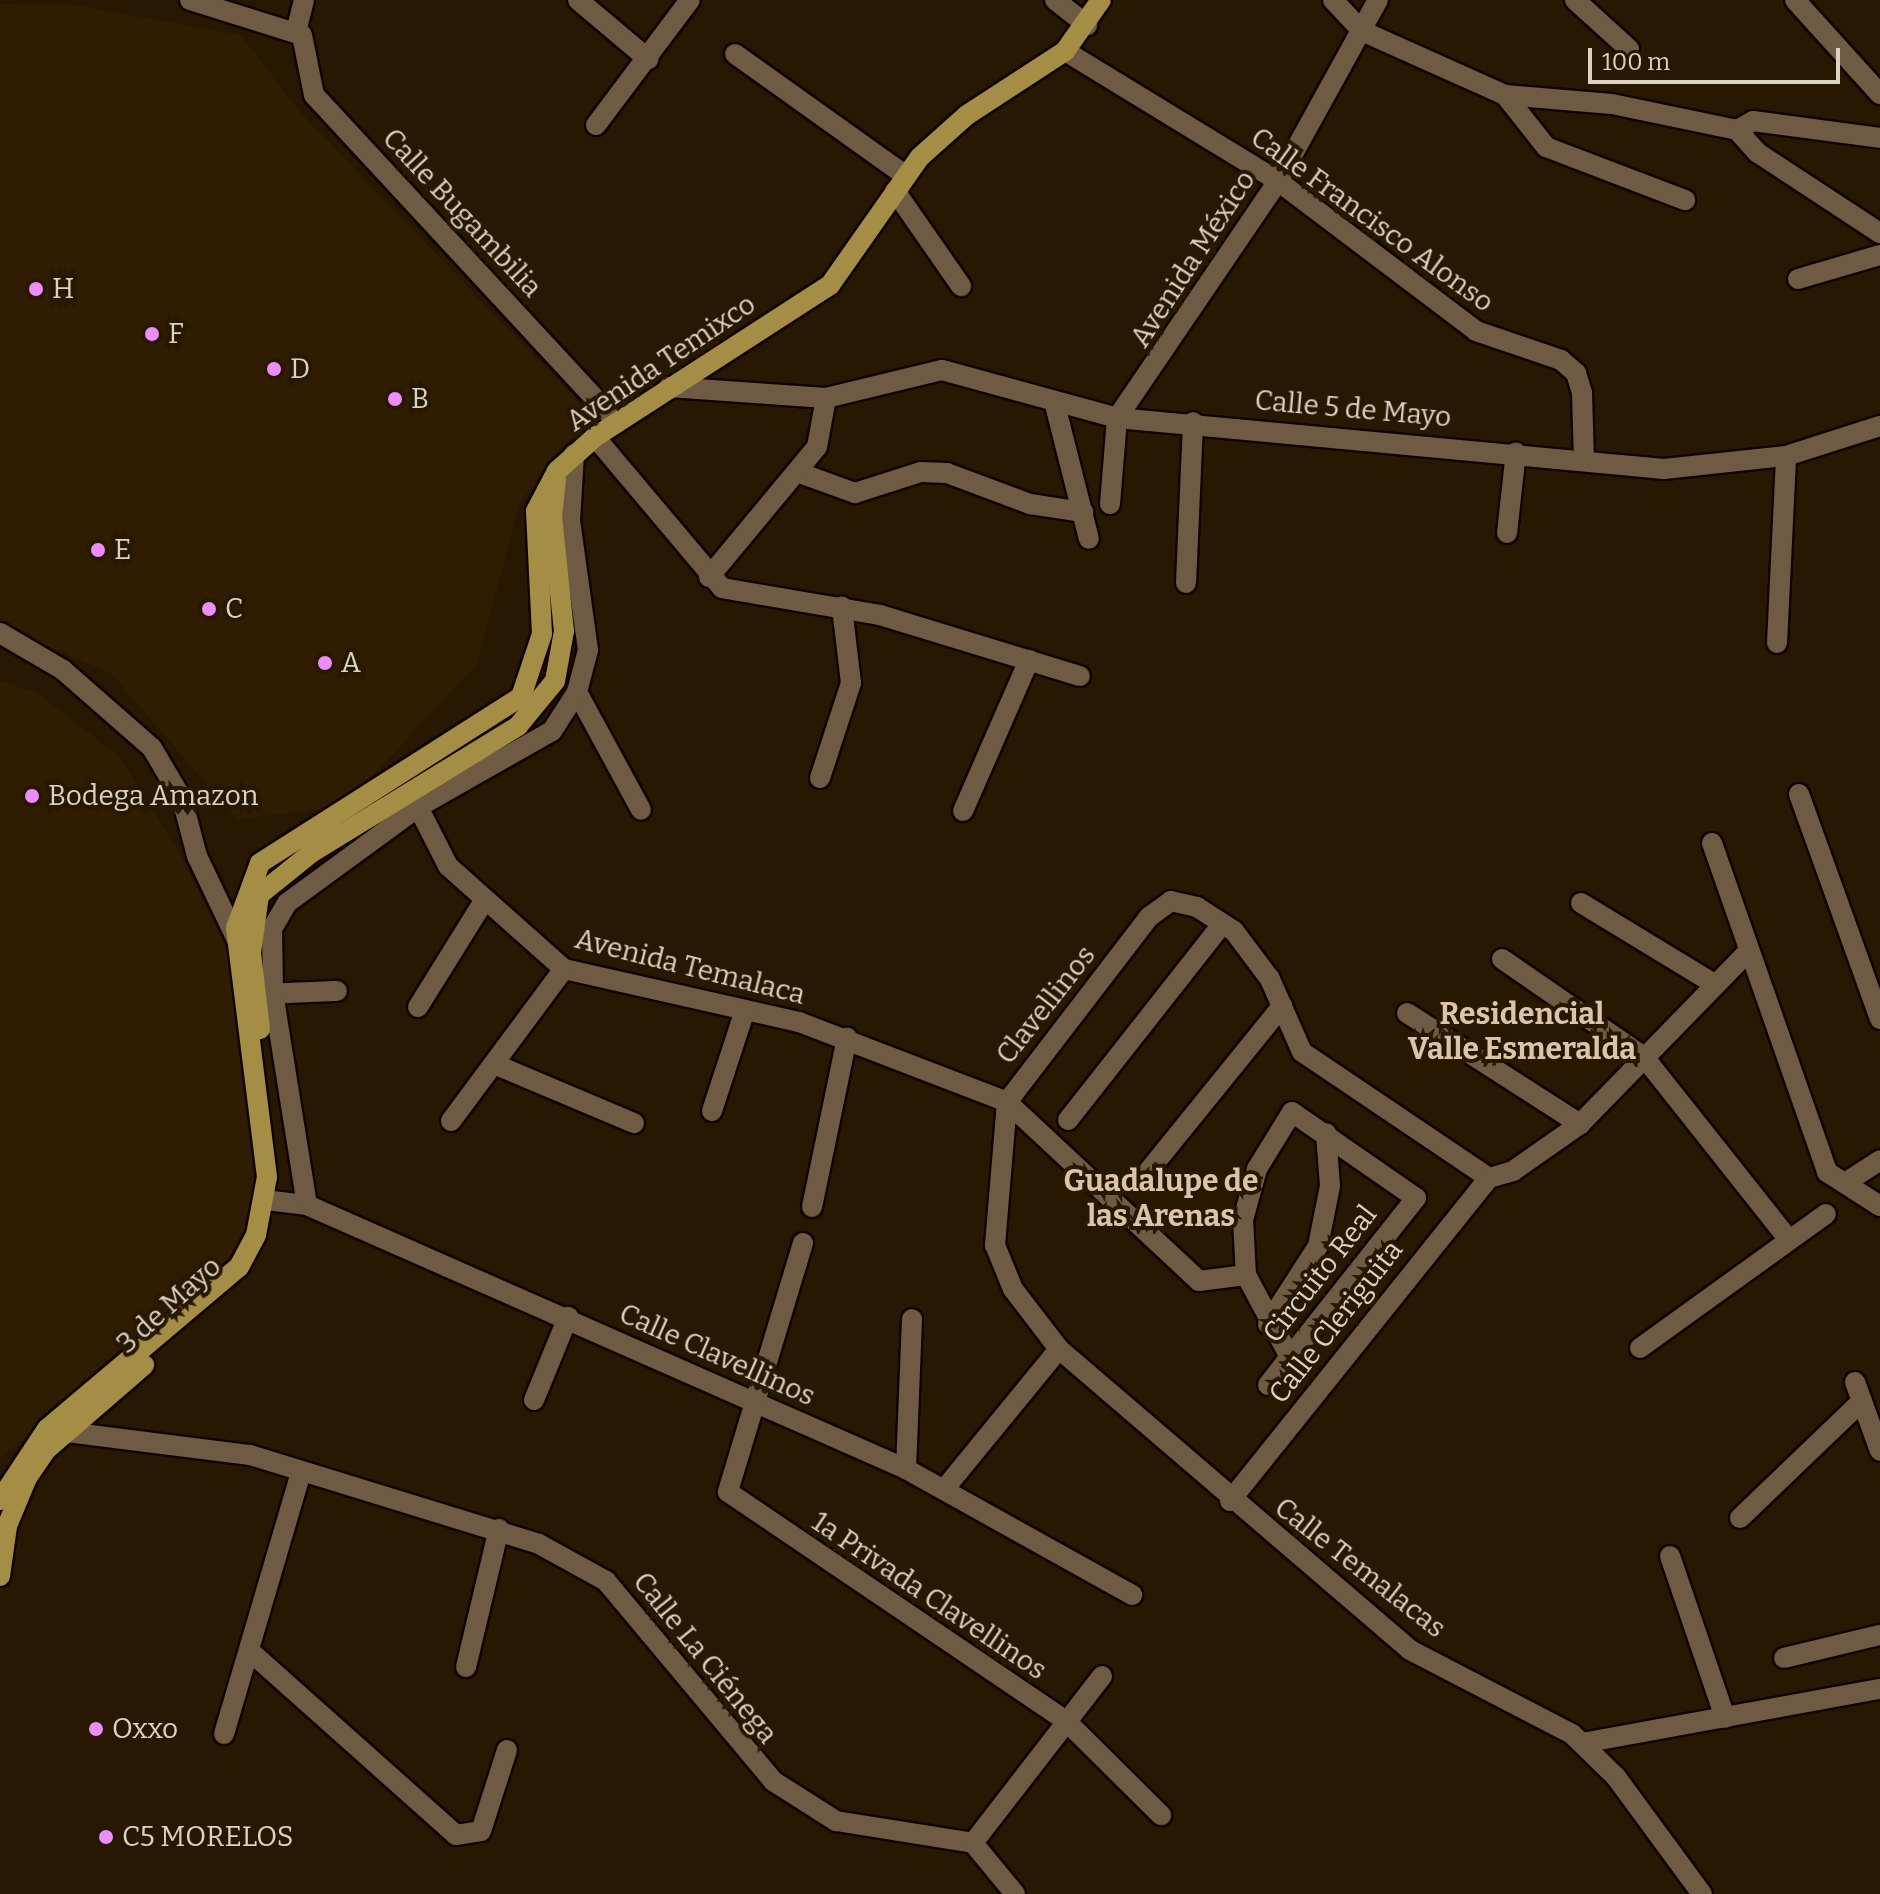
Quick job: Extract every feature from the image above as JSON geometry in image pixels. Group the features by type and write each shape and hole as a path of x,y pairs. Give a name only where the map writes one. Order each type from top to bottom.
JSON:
{"main road":[{"name":"Avenida Temixco","path":"259,895 299,861 539,706 555,681 564,631 552,517 557,471 574,454 617,422 830,285 900,183 967,115 1065,51 1087,25 1101,0"},
{"path":"272,1201 252,951 244,893 260,863 521,697 542,634 536,511 557,471"},
{"name":"3 de Mayo","path":"0,1576 7,1526 27,1478 55,1432 231,1292 255,1263 272,1201 264,993 252,951 259,895"},
{"path":"0,1500 55,1432"}],"street":[{"path":"190,0 296,32 304,0"},
{"path":"578,0 648,59"},
{"path":"596,125 690,0"},
{"path":"1055,0 1087,25"},
{"path":"1333,0 1362,31 1505,95 1612,104 1737,130 1758,153 1880,233"},
{"name":"Avenida México","path":"1117,418 1278,181 1378,0"},
{"path":"1575,0 1629,49"},
{"path":"1795,0 1880,94"},
{"name":"Calle Bugambilia","path":"296,32 310,50 314,95 617,422"},
{"name":"Calle Francisco Alonso","path":"1065,51 1278,181 1476,331 1561,360 1576,373 1584,460"},
{"path":"735,54 900,183 961,286"},
{"path":"1505,95 1546,147 1685,200"},
{"path":"1737,130 1753,121 1880,138"},
{"path":"1798,279 1880,255"},
{"name":"Calle 5 de Mayo","path":"669,387 826,398 942,370 1117,418 1193,422 1516,452 1664,469 1786,456 1880,426"},
{"path":"709,577 817,447 826,398"},
{"path":"1054,401 1089,539"},
{"path":"1110,504 1117,418"},
{"path":"1186,583 1193,422"},
{"path":"595,437 709,577 722,588 842,607 1080,676"},
{"path":"1507,533 1516,452"},
{"path":"0,633 63,670 152,748 182,799 205,875 252,951 272,929 287,903 418,807 552,731 577,692 588,650 570,521 574,454"},
{"path":"1777,643 1786,456"},
{"path":"797,472 855,493 921,472 947,473 1030,504 1083,512"},
{"path":"820,778 851,683 842,607"},
{"path":"963,811 1029,660"},
{"path":"577,692 641,810"},
{"path":"1799,794 1880,1019"},
{"name":"Avenida Temalaca","path":"418,807 448,866 564,969 745,1010 847,1038 1007,1102"},
{"path":"1712,843 1827,1172 1848,1181 1880,1206"},
{"path":"418,1007 484,901"},
{"name":"Clavellinos","path":"1230,1501 1059,1349 1013,1289 995,1245 1007,1102 1149,917 1171,901 1222,924 1270,979 1302,1052 1489,1178"},
{"path":"1581,903 1714,984"},
{"path":"1068,1120 1222,924"},
{"path":"1489,1178 1513,1171 1580,1124 1748,952"},
{"path":"1502,959 1644,1057 1788,1239"},
{"path":"451,1121 564,969"},
{"path":"307,1205 264,993 337,991"},
{"path":"1142,1179 1282,1006"},
{"path":"712,1111 745,1010"},
{"path":"1407,1013 1580,1124"},
{"path":"812,1207 847,1038"},
{"path":"494,1064 634,1123"},
{"path":"1007,1102 1199,1281 1246,1275"},
{"path":"1268,1324 1318,1246 1330,1186 1326,1133 1292,1112 1257,1169 1247,1207 1246,1275 1268,1324 1290,1357"},
{"name":"Circuito Real","path":"1268,1385 1416,1198 1326,1133"},
{"path":"1848,1181 1880,1160"},
{"name":"Calle Cleriguita","path":"1230,1501 1489,1178"},
{"name":"Calle Clavellinos","path":"272,1201 307,1205 568,1317 754,1405 946,1487 1132,1595"},
{"path":"1640,1348 1826,1214"},
{"name":"1a Privada Clavellinos","path":"803,1243 730,1478 736,1502 1066,1721 1161,1815"},
{"path":"534,1400 568,1317"},
{"path":"906,1469 912,1319"},
{"path":"946,1487 1059,1349"},
{"path":"1740,1518 1858,1392 1880,1451"},
{"name":"Calle La Ciénega","path":"55,1432 179,1442 301,1472 499,1529 606,1581 740,1750 805,1804 866,1828 973,1843"},
{"path":"224,1734 253,1654 301,1472"},
{"name":"Calle Temalacas","path":"1230,1501 1410,1650 1484,1682 1582,1743 1616,1777 1702,1894"},
{"path":"466,1667 499,1529"},
{"path":"1670,1556 1725,1718"},
{"path":"1784,1658 1880,1635"},
{"path":"253,1654 456,1835 481,1831 507,1750"},
{"path":"1015,1894 973,1843 1102,1676"},
{"path":"1582,1743 1880,1689"}],"shaded area":[{"path":"63,3 241,35 300,112 591,415 520,502 477,664 343,807 236,819 111,673 0,627 0,4"},
{"path":"0,681 37,693 120,757 180,854 228,950 257,1202 229,1262 0,1459"}],"place":[{"name":"H","path":"36,289"},
{"name":"F","path":"152,334"},
{"name":"D","path":"274,369"},
{"name":"B","path":"395,399"},
{"name":"E","path":"98,550"},
{"name":"C","path":"209,609"},
{"name":"A","path":"325,663"},
{"name":"Bodega Amazon","path":"32,796"},
{"name":"Oxxo","path":"96,1729"},
{"name":"C5 MORELOS","path":"106,1837"}],"district":[{"name":"Residencial Valle Esmeralda","path":"1522,1031"},
{"name":"Guadalupe de las Arenas","path":"1161,1198"}]}
